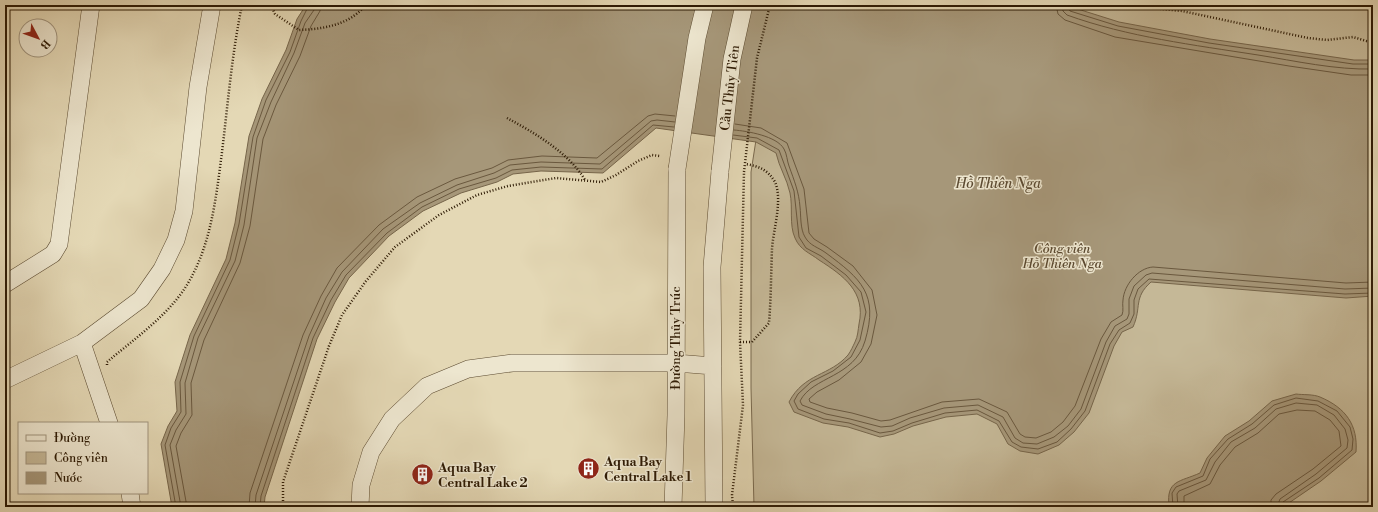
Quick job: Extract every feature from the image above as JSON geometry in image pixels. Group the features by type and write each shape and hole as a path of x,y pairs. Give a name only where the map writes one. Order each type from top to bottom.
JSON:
{"street":[{"path":"5,284 53,254 59,244 91,5"},
{"path":"5,380 82,343 141,299 162,269 176,240 184,211 198,88 212,5"},
{"name":"Đường Thủy Trúc","path":"673,507 676,363 677,169 697,38 705,5"},
{"name":"Cầu Thủy Tiên","path":"713,366 712,267 720,171 732,58 744,5"},
{"path":"82,343 109,422"},
{"path":"360,507 361,485 371,452 392,419 427,386 468,369 512,363 676,363 713,366 714,507"},
{"path":"130,494 132,507"}],"path":[{"path":"271,5 275,14 298,30 331,27 348,20 362,11 366,5"},
{"path":"732,507 743,405 740,342 744,172 757,58 770,5"},
{"path":"1121,5 1182,11 1308,38 1327,40 1353,37 1373,43"},
{"path":"507,118 525,128 567,159 579,169 586,181"},
{"path":"283,507 283,482 329,346 342,315 366,281 395,247 439,215 477,195 508,186 556,178 601,182 616,175 638,161 652,155 660,156"},
{"path":"740,342 752,342 769,324 772,248 778,199 776,184 769,173 758,166 745,164"}],"green space":[{"name":"Hồ Thiên Nga","path":"777,5 1373,5 1373,507 754,507 751,388 751,172"}],"water":[{"name":"Hồ Thiên Nga","path":"306,5 1065,5 1119,22 1210,39 1354,60 1373,60 1373,296 1346,298 1151,282 1145,288 1140,298 1136,320 1133,327 1122,332 1114,346 1089,413 1074,432 1059,445 1038,454 1020,451 1008,444 997,424 977,414 946,417 880,437 848,427 823,423 794,412 789,402 802,385 841,362 848,355 857,338 860,313 856,294 851,286 837,272 806,251 797,242 792,227 790,193 776,153 756,142 656,128 603,173 541,171 513,174 497,182 461,193 423,211 389,236 349,278 335,302 317,339 265,497 264,507 172,507 161,444 168,426 177,411 175,382 190,335 226,259 235,223 249,136 262,99 286,50 297,19"},
{"path":"1296,394 1317,396 1337,406 1348,418 1352,426 1355,434 1356,452 1321,481 1283,507 1169,506 1169,497 1172,487 1176,483 1200,473 1207,458 1225,436 1249,421 1272,401"}],"place":[{"name":"Aqua Bay Central Lake 1","path":"589,469"},
{"name":"Aqua Bay Central Lake 2","path":"422,475"}],"park label":[{"name":"Công viên Hồ Thiên Nga","path":"1062,256"}]}
